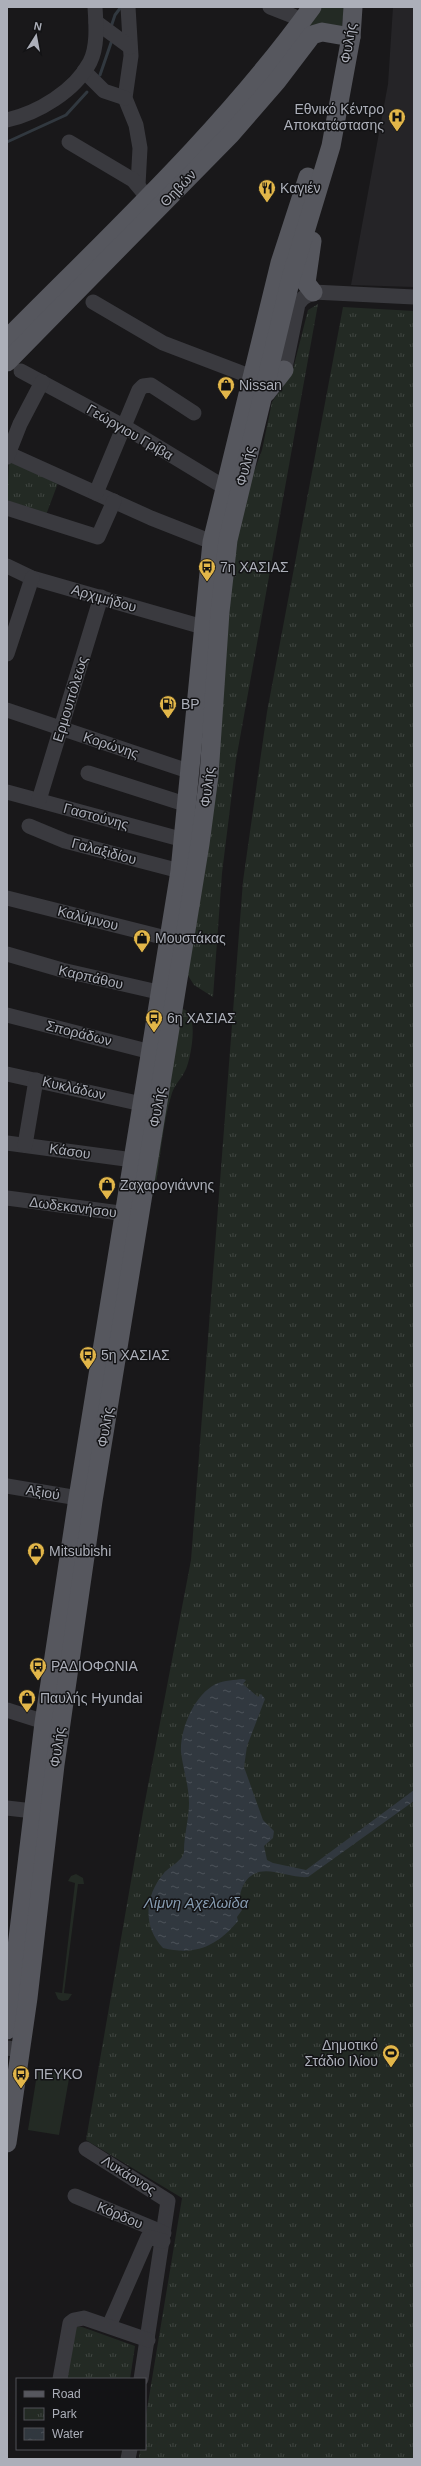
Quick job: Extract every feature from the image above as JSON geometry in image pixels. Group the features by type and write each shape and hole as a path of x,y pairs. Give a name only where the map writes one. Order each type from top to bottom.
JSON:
{"main road":[{"name":"Φυλής","path":"13,2040 52,1725 78,1498 132,1214 168,995 200,844 208,776 220,612 232,489 264,369 331,146 342,79 351,37 353,7"},
{"name":"Θηβών","path":"7,339 143,191 244,96 307,14"},
{"name":"Θηβών","path":"14,367 230,134 277,81 312,36 322,32 351,37"},
{"name":"Φυλής","path":"7,2143 13,2040 33,1811 52,1725 93,1501 132,1214 133,1160 151,1052 168,995 170,939 188,805 203,627 212,542 232,489 262,397 264,369 286,243 342,79"},
{"path":"313,292 308,287 306,280 316,219 331,146"}],"street":[{"path":"7,120 29,114 55,100 84,72 91,61 96,22 95,7"},
{"path":"128,7 130,70 125,98 136,125 140,148 143,191"},
{"path":"270,7 293,16 307,14"},
{"path":"96,22 130,47"},
{"path":"84,72 104,90 125,98"},
{"path":"69,142 143,191"},
{"path":"93,302 163,343 264,369 288,352 298,304 303,298 313,292 414,297"},
{"name":"Γεώργιου Γρίβα","path":"14,367 125,427 232,489"},
{"path":"42,382 20,424 7,455 151,518 212,542"},
{"path":"96,493 125,427 139,390 144,386 151,385 194,413"},
{"path":"7,508 98,537 114,501"},
{"name":"Αρχιμήδου","path":"7,566 32,578 203,627"},
{"path":"7,654 32,578"},
{"name":"Ερμουπόλεως","path":"39,800 100,597"},
{"name":"Κορώνης","path":"7,710 191,772"},
{"path":"88,773 188,805"},
{"name":"Γαστούνης","path":"7,792 184,840"},
{"name":"Γαλαξιδίου","path":"29,826 65,841 180,871"},
{"name":"Καλύμνου","path":"7,898 170,939"},
{"name":"Καρπάθου","path":"7,954 62,970 168,995"},
{"name":"Σποράδων","path":"7,1015 151,1052"},
{"name":"Κυκλάδων","path":"7,1074 142,1104"},
{"path":"25,1145 36,1080"},
{"name":"Κάσου","path":"7,1143 133,1160"},
{"name":"Δωδεκανήσου","path":"7,1198 132,1214"},
{"name":"Αξιού","path":"7,1486 78,1498"},
{"path":"7,1710 52,1725"},
{"path":"7,1808 33,1811"},
{"name":"Λυκάονος","path":"86,2149 166,2198 168,2205 164,2237"},
{"name":"Κόρδου","path":"75,2196 164,2237"},
{"path":"109,2326 148,2237 164,2237 142,2378"},
{"path":"137,2264 158,2270"},
{"path":"60,2378 70,2323 74,2320 84,2318 148,2340"}],"shaded area":[{"name":"Εθνικό Κέντρο Αποκατάστασης","path":"393,7 414,7 414,287 351,285 388,84"}],"green space":[{"path":"320,7 344,7 342,27 303,34"},
{"path":"318,304 236,760 222,873 213,997 194,985 187,974 219,724 235,543 246,494 262,450 272,402 292,373 308,310"},
{"path":"343,307 414,311 414,2459 139,2459 140,2450 146,2450 146,2415 182,2198 86,2140 143,1812 191,1560 243,881 267,712"},
{"path":"9,461 58,483 46,515 7,502"},
{"path":"182,1009 188,1012 191,1018 193,1036 192,1046 186,1069 172,1093 164,1126 156,1183 151,1187"},
{"path":"76,1874 83,1878 84,1884 78,1884 64,1993 72,1994 68,2000 62,2001 58,1999 55,1992 62,1993 75,1883 68,1881 71,1876"},
{"path":"38,2068 70,2073 59,2135 28,2130"},
{"path":"75,2327 82,2327 135,2346 130,2378 65,2378"}],"water":[{"name":"Λίμνη Αχελωίδα","path":"243,1679 246,1680 243,1684 258,1697 261,1694 265,1699 247,1746 244,1767 263,1820 274,1831 273,1838 264,1846 267,1860 273,1863 306,1870 414,1790 414,1801 308,1877 299,1877 264,1871 256,1873 249,1878 243,1886 240,1895 242,1910 237,1917 238,1921 230,1930 214,1943 196,1950 186,1951 163,1948 156,1939 152,1930 148,1910 153,1891 158,1882 164,1873 182,1857 184,1851 189,1803 181,1752 183,1733 195,1704 208,1689 222,1682"}],"waterway":[{"path":"111,27 115,15 121,7"},
{"path":"100,75 112,40"},
{"path":"7,142 66,115 87,92"}],"place":[{"name":"Εθνικό Κέντρο Αποκατάστασης","path":"397,132"},
{"name":"Καγιέν","path":"267,203"},
{"name":"Nissan","path":"226,400"},
{"name":"7η ΧΑΣΙΑΣ","path":"207,582"},
{"name":"BP","path":"168,719"},
{"name":"Μουστάκας","path":"142,953"},
{"name":"6η ΧΑΣΙΑΣ","path":"154,1033"},
{"name":"Ζαχαρογιάννης","path":"107,1200"},
{"name":"5η ΧΑΣΙΑΣ","path":"88,1370"},
{"name":"Mitsubishi","path":"36,1566"},
{"name":"ΡΑΔΙΟΦΩΝΙΑ","path":"38,1681"},
{"name":"Παυλής Hyundai","path":"27,1713"},
{"name":"Δημοτικό Στάδιο Ιλίου","path":"391,2068"},
{"name":"ΠΕΥΚΟ","path":"21,2089"}]}
